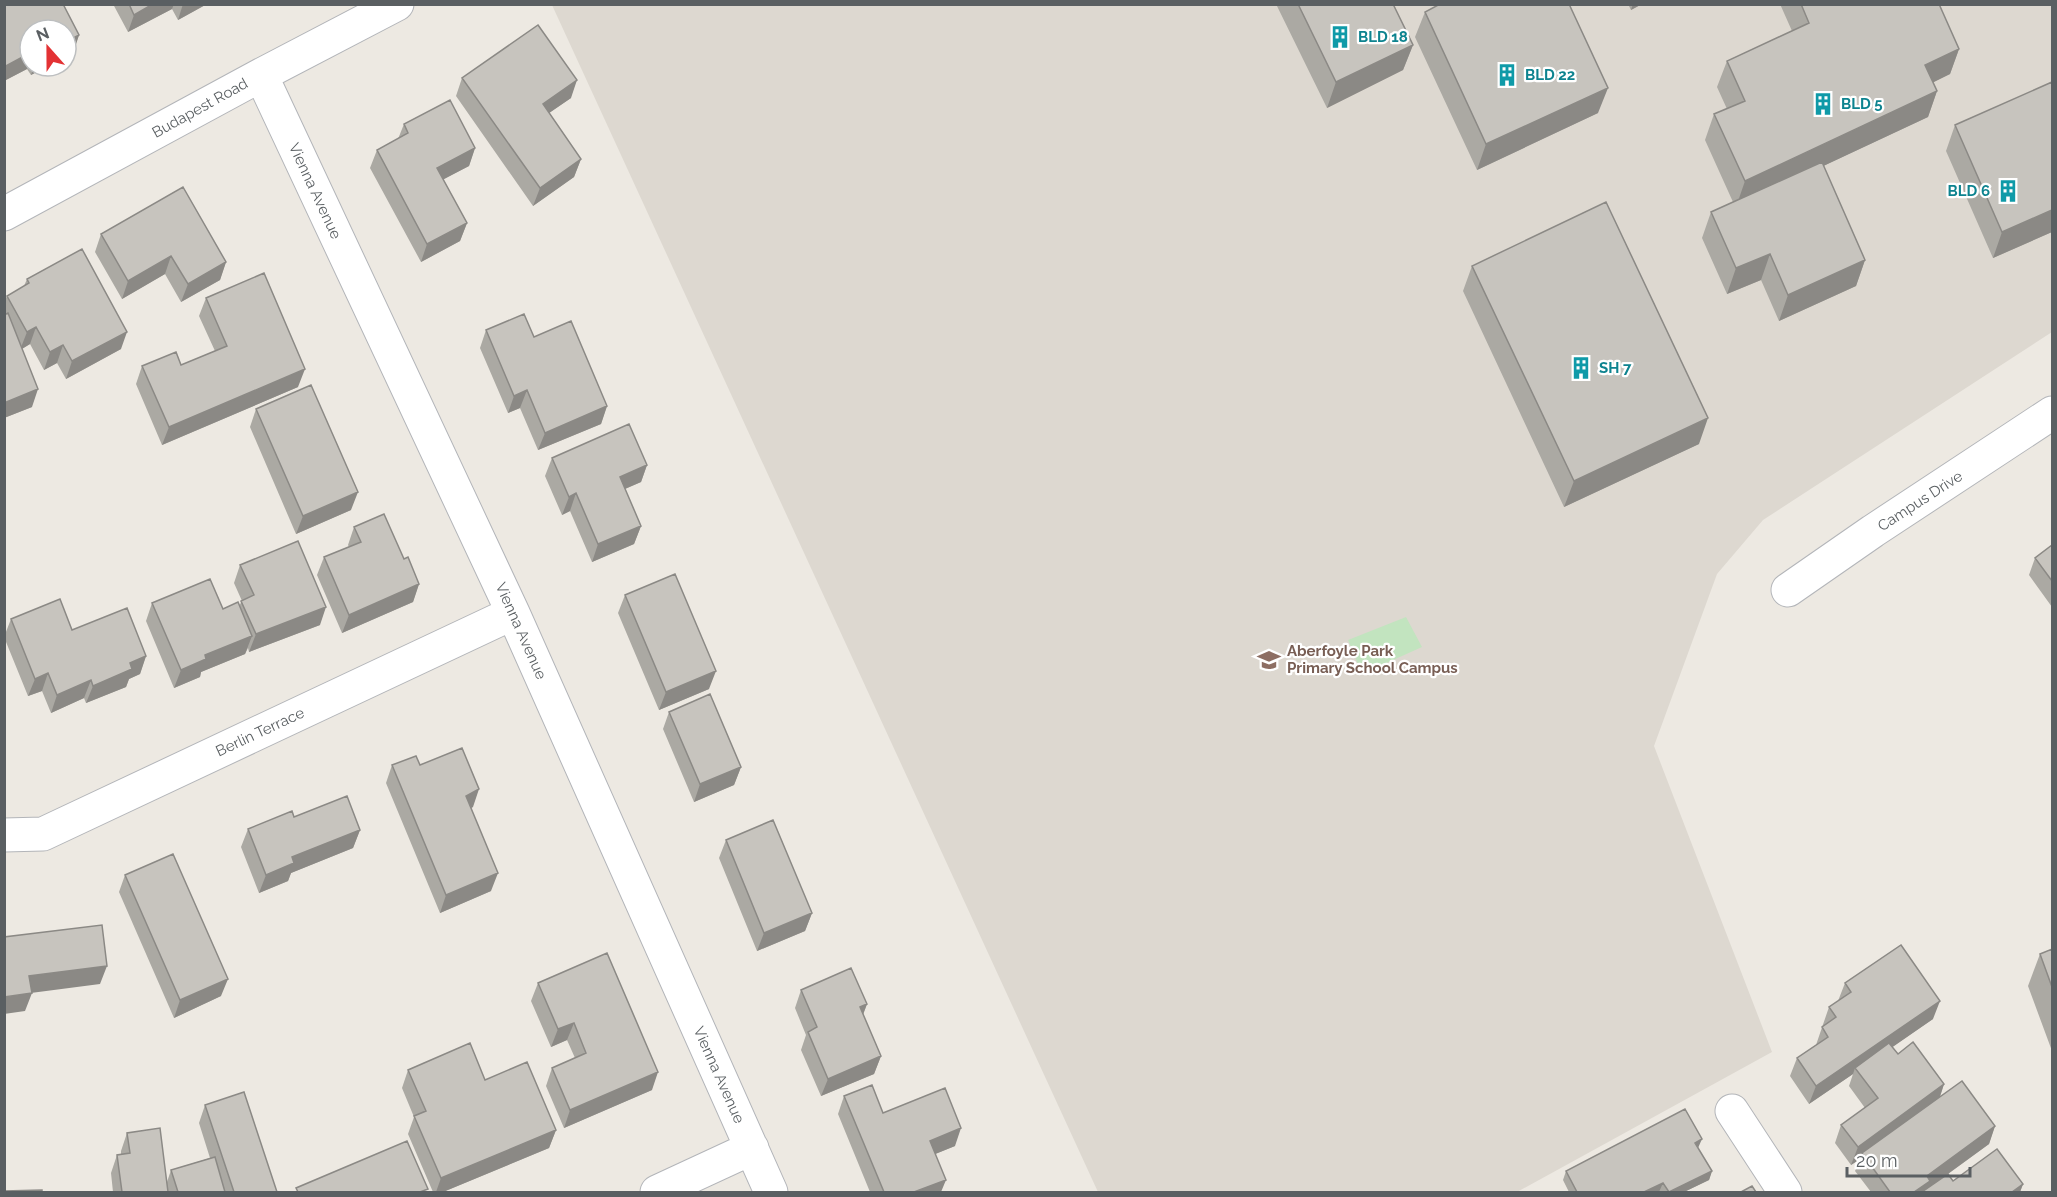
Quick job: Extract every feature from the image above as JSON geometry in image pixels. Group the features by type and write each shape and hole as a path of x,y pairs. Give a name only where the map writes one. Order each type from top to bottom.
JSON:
{"street":[{"name":"Budapest Road","path":"4,214 396,4"},
{"name":"Vienna Avenue","path":"261,75 513,613 771,1192"},
{"name":"Campus Drive","path":"1788,590 2052,413"},
{"name":"Berlin Terrace","path":"4,835 43,834 513,613"},
{"path":"1732,1111 1785,1192"},
{"path":"657,1192 752,1148"}],"shaded area":[{"name":"Aberfoyle Park Primary School Campus","path":"552,5 2052,5 2052,332 1763,520 1717,574 1654,746 1772,1052 1517,1192 1098,1192"}],"green space":[{"path":"1406,617 1422,647 1362,674 1348,640"}],"building":[{"path":"4,4 63,4 70,18 18,18 18,59 4,67"},
{"path":"129,4 153,4 134,15"},
{"path":"1298,4 1393,4 1413,45 1336,82"},
{"name":"BLD 22","path":"1440,4 1569,4 1608,88 1486,144 1425,12"},
{"name":"BLD 5","path":"1801,4 1939,4 1959,49 1925,65 1937,91 1745,181 1714,114 1745,101 1727,61 1809,23"},
{"path":"538,25 577,80 543,104 581,159 540,188 462,78"},
{"name":"BLD 6","path":"2052,82 2052,210 2002,232 1955,125"},
{"path":"450,100 475,148 437,168 467,223 427,244 377,150 408,133 404,124"},
{"path":"1822,162 1865,260 1788,295 1770,254 1736,268 1711,212"},
{"path":"183,187 226,262 188,284 171,256 128,281 101,234"},
{"name":"SH 7","path":"1606,202 1708,418 1574,481 1472,266"},
{"path":"82,249 127,332 72,361 63,345 50,352 36,327 27,332 7,296 29,283 27,279"},
{"path":"264,273 305,369 169,427 142,366 176,352 181,365 227,346 206,298"},
{"path":"8,313 38,389 4,403 4,315"},
{"path":"524,314 534,337 571,321 607,406 545,433 527,390 514,396 486,330"},
{"path":"311,385 358,492 303,516 256,409"},
{"path":"629,424 647,465 620,477 641,526 598,544 576,493 569,497 552,458"},
{"path":"384,514 404,559 408,557 419,584 349,615 324,557 361,542 354,527"},
{"path":"298,541 326,607 256,634 241,601 254,595 240,565"},
{"path":"2052,545 2052,581 2035,558"},
{"path":"675,574 716,671 666,692 625,595"},
{"path":"210,579 223,609 238,602 252,636 205,655 206,659 181,670 152,603"},
{"path":"60,599 72,630 127,608 146,656 130,663 132,669 93,686 91,680 57,695 48,673 35,679 11,619"},
{"path":"710,694 741,767 700,784 669,712"},
{"path":"462,748 479,789 466,796 498,873 446,895 392,765 416,756 420,765"},
{"path":"347,796 360,830 292,857 294,863 266,875 248,829 292,811 294,817"},
{"path":"773,820 812,913 764,933 726,840"},
{"path":"173,854 228,979 180,1000 125,875"},
{"path":"102,925 107,966 29,976 32,993 4,997 4,937"},
{"path":"1901,945 1940,1001 1816,1086 1797,1058 1828,1037 1822,1027 1836,1017 1829,1007 1851,992 1845,983"},
{"path":"2052,949 2052,987 2040,954"},
{"path":"607,953 658,1072 570,1110 552,1068 586,1053 574,1023 558,1029 538,983"},
{"path":"851,968 867,1004 860,1007 881,1056 828,1079 808,1032 817,1027 801,990"},
{"path":"1913,1042 1944,1084 1858,1147 1841,1125 1878,1098 1855,1068 1889,1043 1898,1054"},
{"path":"470,1043 485,1080 527,1062 556,1130 441,1178 414,1116 426,1111 408,1070"},
{"path":"1962,1081 1995,1126 1927,1176 1930,1181 1914,1192 1890,1192 1862,1153"},
{"path":"872,1085 883,1113 945,1088 961,1128 930,1141 946,1180 914,1192 884,1192 844,1096"},
{"path":"244,1092 277,1192 234,1192 205,1105"},
{"path":"1685,1109 1702,1139 1695,1143 1712,1171 1669,1192 1663,1183 1644,1192 1577,1192 1566,1171"},
{"path":"160,1128 168,1192 122,1192 117,1155 130,1153 127,1133"},
{"path":"407,1141 428,1189 420,1192 298,1192 296,1188"},
{"path":"1997,1149 2023,1184 2012,1192 1922,1192 1948,1174 1953,1181"},
{"path":"215,1157 225,1192 178,1192 171,1170"},
{"path":"1752,1186 1756,1192 1741,1192"},
{"path":"42,1190 42,1192 4,1192 4,1191"}],"place":[{"name":"BLD 18","path":"1340,37"},
{"name":"BLD 22","path":"1507,75"},
{"name":"BLD 5","path":"1823,104"},
{"name":"BLD 6","path":"2008,191"},
{"name":"SH 7","path":"1581,368"},
{"name":"Aberfoyle Park Primary School Campus","path":"1269,660"}]}
